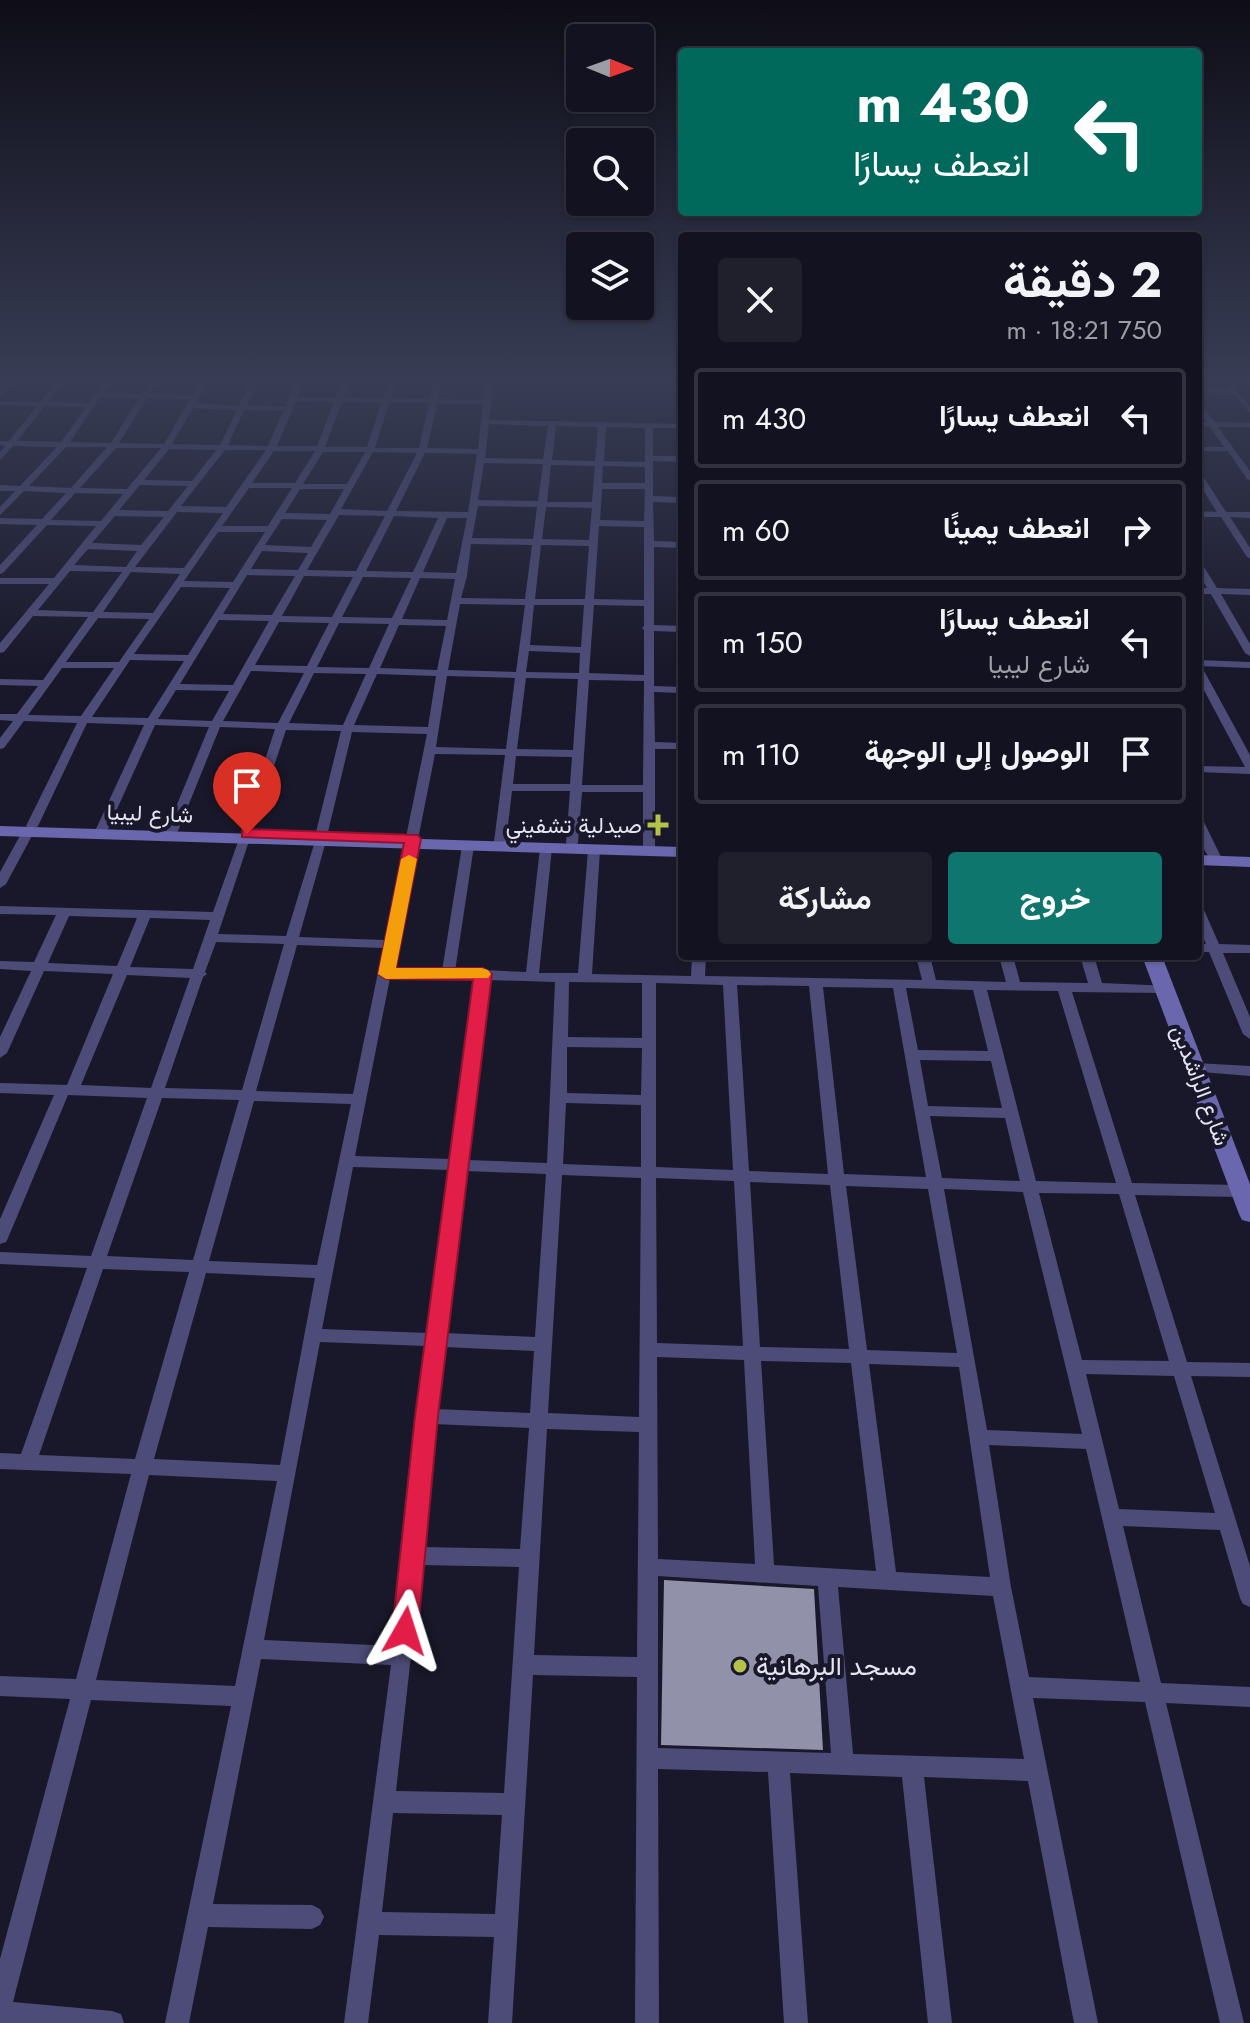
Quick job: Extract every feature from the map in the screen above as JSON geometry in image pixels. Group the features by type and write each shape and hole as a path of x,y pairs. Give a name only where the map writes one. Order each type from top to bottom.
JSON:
{"main road":[{"name":"شارع ليبيا","path":"0,828 321,839 572,843 678,849"},
{"name":"شارع ليبيا","path":"109,831 246,836"},
{"name":"شارع ليبيا","path":"412,841 594,850 678,849"},
{"path":"1202,860 1250,862"},
{"path":"1202,868 1250,869"},
{"name":"شارع الراشدين","path":"1154,960 1247,1203"}],"street":[{"path":"0,512 34,476"},
{"path":"0,571 86,476"},
{"path":"0,650 142,476"},
{"path":"0,746 43,683 201,476"},
{"path":"0,884 83,721 252,476"},
{"path":"109,831 151,722 304,476"},
{"path":"172,831 234,688 356,476"},
{"path":"27,1462 95,1262 200,974 282,725 410,476"},
{"path":"177,2023 288,1473 311,1335 430,750 478,476"},
{"path":"500,842 545,476"},
{"path":"572,843 597,476"},
{"path":"649,476 649,846"},
{"path":"137,482 195,484"},
{"path":"1202,484 1250,555"},
{"path":"246,485 350,487"},
{"path":"596,486 649,486"},
{"path":"0,488 129,492"},
{"path":"649,499 678,500"},
{"path":"476,503 595,505"},
{"path":"113,513 228,510"},
{"path":"1202,514 1250,515"},
{"path":"0,2004 81,1690 321,839 347,728 444,515"},
{"path":"280,516 473,515"},
{"path":"0,521 104,524"},
{"path":"594,523 648,524"},
{"path":"215,529 271,529"},
{"path":"469,541 593,543"},
{"path":"649,544 678,545"},
{"path":"86,546 144,548"},
{"path":"260,548 314,550"},
{"path":"67,568 187,571"},
{"path":"1202,571 1250,653"},
{"path":"245,572 462,576"},
{"path":"0,581 57,581"},
{"path":"178,584 236,585"},
{"path":"1202,591 1250,592"},
{"path":"456,601 647,603"},
{"path":"31,613 155,616"},
{"path":"216,617 452,623"},
{"path":"647,628 678,629"},
{"path":"524,648 586,650"},
{"path":"57,665 190,658"},
{"path":"1202,666 1250,665"},
{"path":"247,668 584,677 678,689"},
{"path":"1202,673 1245,746 1250,768 1202,769"},
{"path":"0,682 43,683"},
{"path":"172,687 234,688"},
{"path":"0,717 433,731"},
{"path":"648,745 678,746"},
{"path":"430,750 579,754"},
{"path":"506,787 648,789"},
{"path":"1202,830 1217,861"},
{"path":"448,974 468,846"},
{"path":"532,976 546,848"},
{"path":"585,977 594,850"},
{"path":"0,910 218,916"},
{"path":"0,1053 64,912"},
{"path":"0,1238 145,915"},
{"path":"1202,920 1250,1034"},
{"path":"212,938 392,944"},
{"path":"1202,948 1250,949"},
{"path":"698,980 699,960"},
{"path":"924,960 930,986"},
{"path":"1007,960 1014,986"},
{"path":"1088,960 1096,987"},
{"path":"0,965 200,974"},
{"path":"386,974 1165,989"},
{"path":"356,2023 402,1656 426,1416 461,1165 483,974"},
{"path":"500,2023 559,1098 562,977"},
{"path":"647,2023 649,980"},
{"path":"730,982 765,1573"},
{"path":"816,983 887,1581"},
{"path":"899,985 967,1360 1001,1587 1086,2023"},
{"path":"979,986 1155,1694 1232,2023"},
{"path":"1064,987 1250,1598"},
{"path":"561,1042 649,1043"},
{"path":"911,1055 997,1056"},
{"path":"1195,1068 1250,1071"},
{"path":"0,1088 360,1099"},
{"path":"559,1098 649,1100"},
{"path":"921,1111 1011,1113"},
{"path":"348,1161 1125,1189 1247,1203"},
{"path":"0,1258 324,1272"},
{"path":"311,1335 543,1344"},
{"path":"647,1350 967,1360"},
{"path":"1075,1367 1250,1370"},
{"path":"426,1416 647,1425"},
{"path":"978,1437 1092,1442"},
{"path":"0,1461 288,1473"},
{"path":"1110,1517 1227,1522"},
{"path":"413,1556 529,1558"},
{"path":"648,1567 1001,1587"},
{"path":"827,1576 843,1764"},
{"path":"252,1649 402,1656"},
{"path":"522,1665 648,1667"},
{"path":"0,1686 242,1696"},
{"path":"1021,1687 1250,1697"},
{"path":"646,1758 1038,1770"},
{"path":"778,1761 796,2023"},
{"path":"912,1767 940,2023"},
{"path":"384,1802 512,1804"},
{"path":"198,1915 312,1917"},
{"path":"367,1923 504,1926"},
{"path":"0,2013 112,2023"}],"building":[{"name":"مسجد البرهانية","path":"664,1580 814,1589 823,1750 661,1745"}],"slow traffic":[{"path":"409,859 386,974 482,974"}],"place":[{"name":"صيدلية تشفيني","path":"658,825"},
{"name":"مسجد البرهانية","path":"740,1666"}],"route":[{"path":"247,834 413,839 386,974 483,974 461,1165 426,1416 405,1631"}]}
